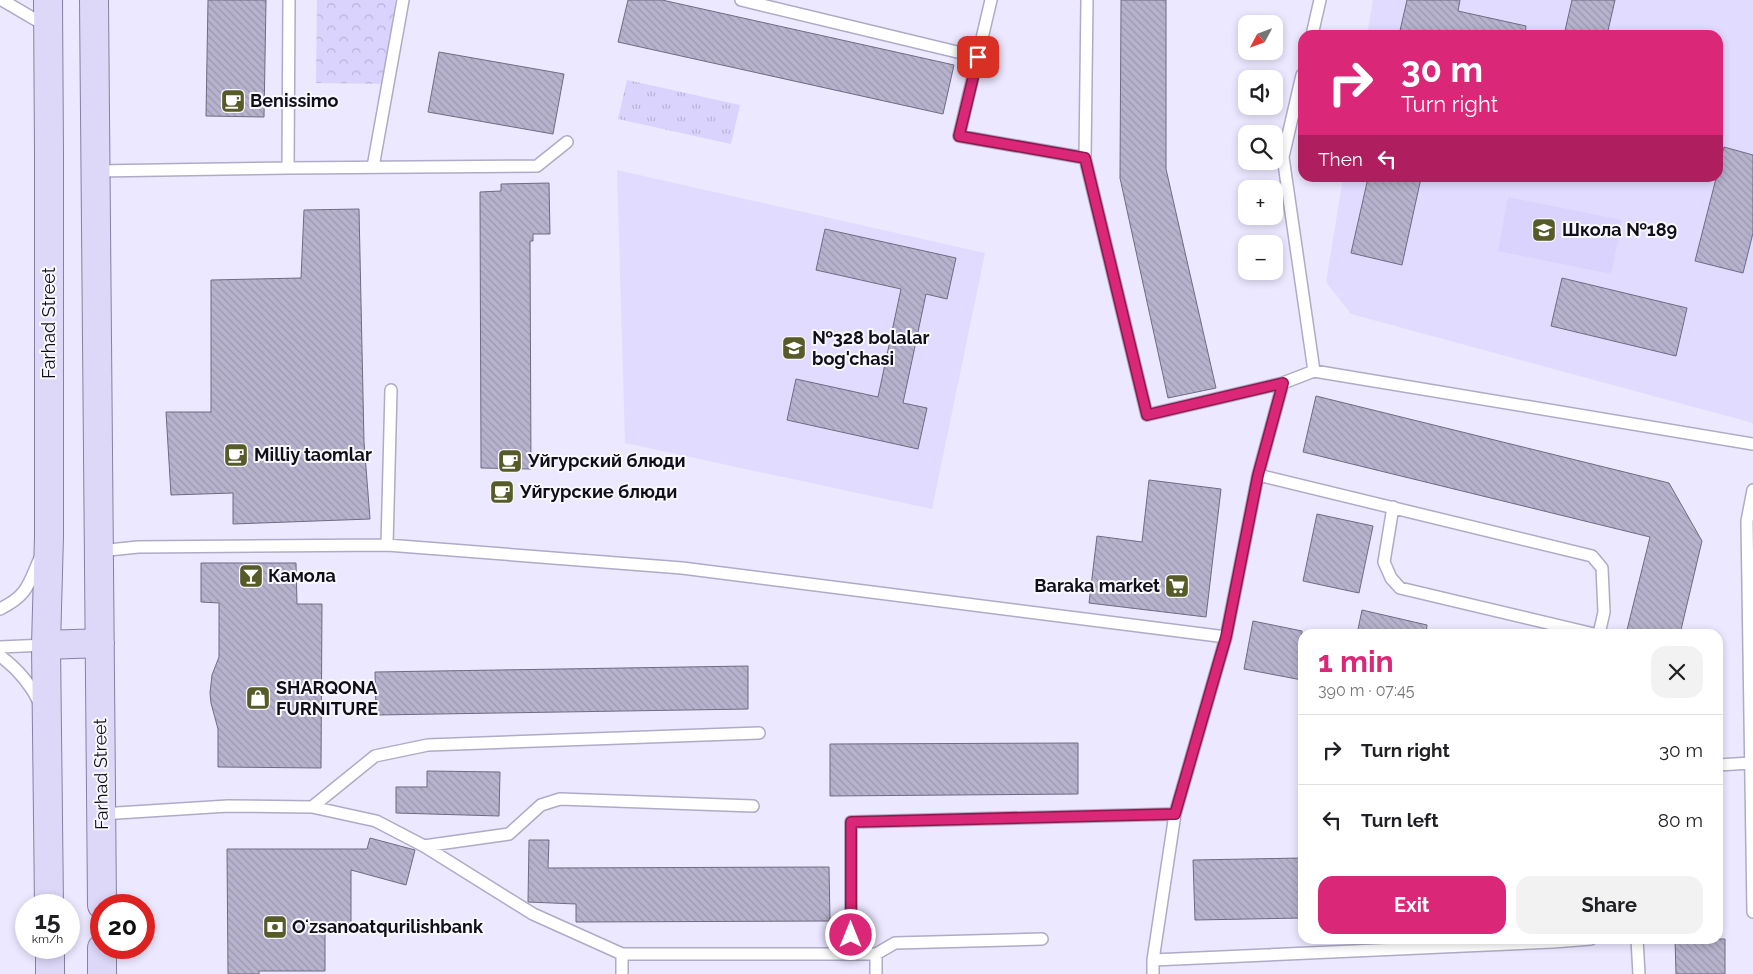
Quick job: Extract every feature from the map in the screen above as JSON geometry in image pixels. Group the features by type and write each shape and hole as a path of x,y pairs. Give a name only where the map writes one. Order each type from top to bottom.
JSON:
{"main road":[{"name":"Farhad Street","path":"48,0 49,536 46,645 50,894"},
{"name":"Farhad Street","path":"94,0 102,894"},
{"path":"46,645 100,643"},
{"path":"50,959 50,974"},
{"path":"102,959 102,974"}],"lane":[{"path":"2,0 48,27"},
{"path":"288,168 289,0"},
{"path":"373,168 403,0"},
{"path":"741,0 978,57"},
{"path":"992,0 959,136 1085,158"},
{"path":"1087,0 1085,158 1147,415 1283,383 1314,371 1753,444"},
{"path":"1313,30 1320,0"},
{"path":"1298,92 1283,157 1314,371"},
{"path":"96,171 537,166 567,142"},
{"path":"1153,974 1152,960 1175,814 1226,637 1258,475 1283,383"},
{"path":"387,546 391,390"},
{"path":"1258,475 1592,556 1602,568 1604,612 1600,629"},
{"path":"1753,490 1747,521 1753,912"},
{"path":"1393,508 1384,562 1391,578 1400,588 1573,629"},
{"path":"0,609 15,602 28,588 49,536"},
{"path":"99,551 138,547 387,546 682,568 1226,637"},
{"path":"0,647 46,645"},
{"path":"0,656 17,669 35,694 47,722"},
{"path":"312,807 374,756 428,745 759,733"},
{"path":"1723,765 1750,763"},
{"path":"424,846 509,834 541,805 560,799 753,806"},
{"path":"101,814 228,806 312,807 376,821 424,846 533,914 622,954 876,954 895,943 1042,939"},
{"path":"851,954 851,822 1175,814"},
{"path":"1152,960 1511,944"},
{"path":"1637,944 1639,974"},
{"path":"622,954 622,974"},
{"path":"876,954 876,974"}],"shaded area":[{"name":"Школа №189","path":"1373,0 1753,0 1753,423 1351,314 1326,282 1342,182 1723,182 1723,30 1368,30"},
{"name":"№328 bolalar bog'chasi","path":"617,170 985,253 932,509 625,443"}],"green space":[{"path":"317,0 395,0 390,84 316,83"},
{"path":"627,80 740,105 731,144 618,119"},
{"path":"1508,197 1622,220 1611,274 1498,251"}],"building":[{"path":"208,0 266,0 264,117 206,116"},
{"path":"628,0 662,0 954,65 943,114 618,42"},
{"path":"1121,0 1166,0 1166,169 1216,388 1168,398 1120,178"},
{"path":"1407,0 1460,0 1458,11 1526,26 1526,30 1400,30"},
{"path":"1572,0 1615,0 1608,30 1565,30"},
{"path":"439,52 564,74 553,134 428,112"},
{"path":"1724,147 1753,155 1753,233 1743,273 1695,261 1715,182 1723,182"},
{"path":"1367,182 1420,182 1402,265 1351,253"},
{"path":"549,183 550,234 533,234 533,241 530,241 531,469 481,468 480,192 501,191 501,184"},
{"path":"359,209 364,442 370,519 233,524 233,493 171,495 166,412 211,412 211,280 301,278 304,210"},
{"path":"825,229 956,258 947,299 926,294 903,403 927,408 918,449 787,420 796,379 878,397 901,289 816,270"},
{"path":"1562,278 1687,308 1676,356 1551,326"},
{"path":"1316,396 1669,483 1702,541 1681,629 1627,629 1650,537 1303,452"},
{"path":"1149,480 1221,489 1206,617 1089,603 1097,536 1142,542"},
{"path":"1317,514 1373,526 1359,593 1303,581"},
{"path":"201,563 296,563 297,604 322,604 321,768 218,767 218,729 210,693 212,675 219,657 219,603 201,602"},
{"path":"1362,610 1427,625 1427,629 1358,629"},
{"path":"1253,621 1298,630 1298,679 1244,669"},
{"path":"748,666 748,709 376,715 375,672"},
{"path":"1078,743 1078,794 830,796 830,744"},
{"path":"427,771 500,772 499,816 396,813 396,787 427,787"},
{"path":"370,838 415,850 406,885 351,870 351,928 325,928 325,971 259,971 259,974 228,974 227,849 367,849"},
{"path":"529,840 549,840 548,868 829,867 830,921 576,922 576,904 528,902"},
{"path":"1298,858 1298,918 1195,920 1193,860"},
{"path":"1723,939 1725,939 1725,974 1676,974 1675,944 1723,944"}],"place":[{"name":"Benissimo","path":"233,101"},
{"name":"Школа №189","path":"1544,230"},
{"name":"№328 bolalar bog'chasi","path":"794,348"},
{"name":"Milliy taomlar","path":"236,455"},
{"name":"Уйгурский блюди","path":"510,461"},
{"name":"Уйгурские блюди","path":"502,492"},
{"name":"Камола","path":"251,576"},
{"name":"Baraka market","path":"1177,586"},
{"name":"SHARQONA FURNITURE","path":"258,698"},
{"name":"Oʻzsanoatqurilishbank","path":"275,927"}],"route":[{"path":"851,935 851,822 1175,814 1226,637 1258,475 1283,383 1147,415 1085,158 959,136 978,57"}]}
